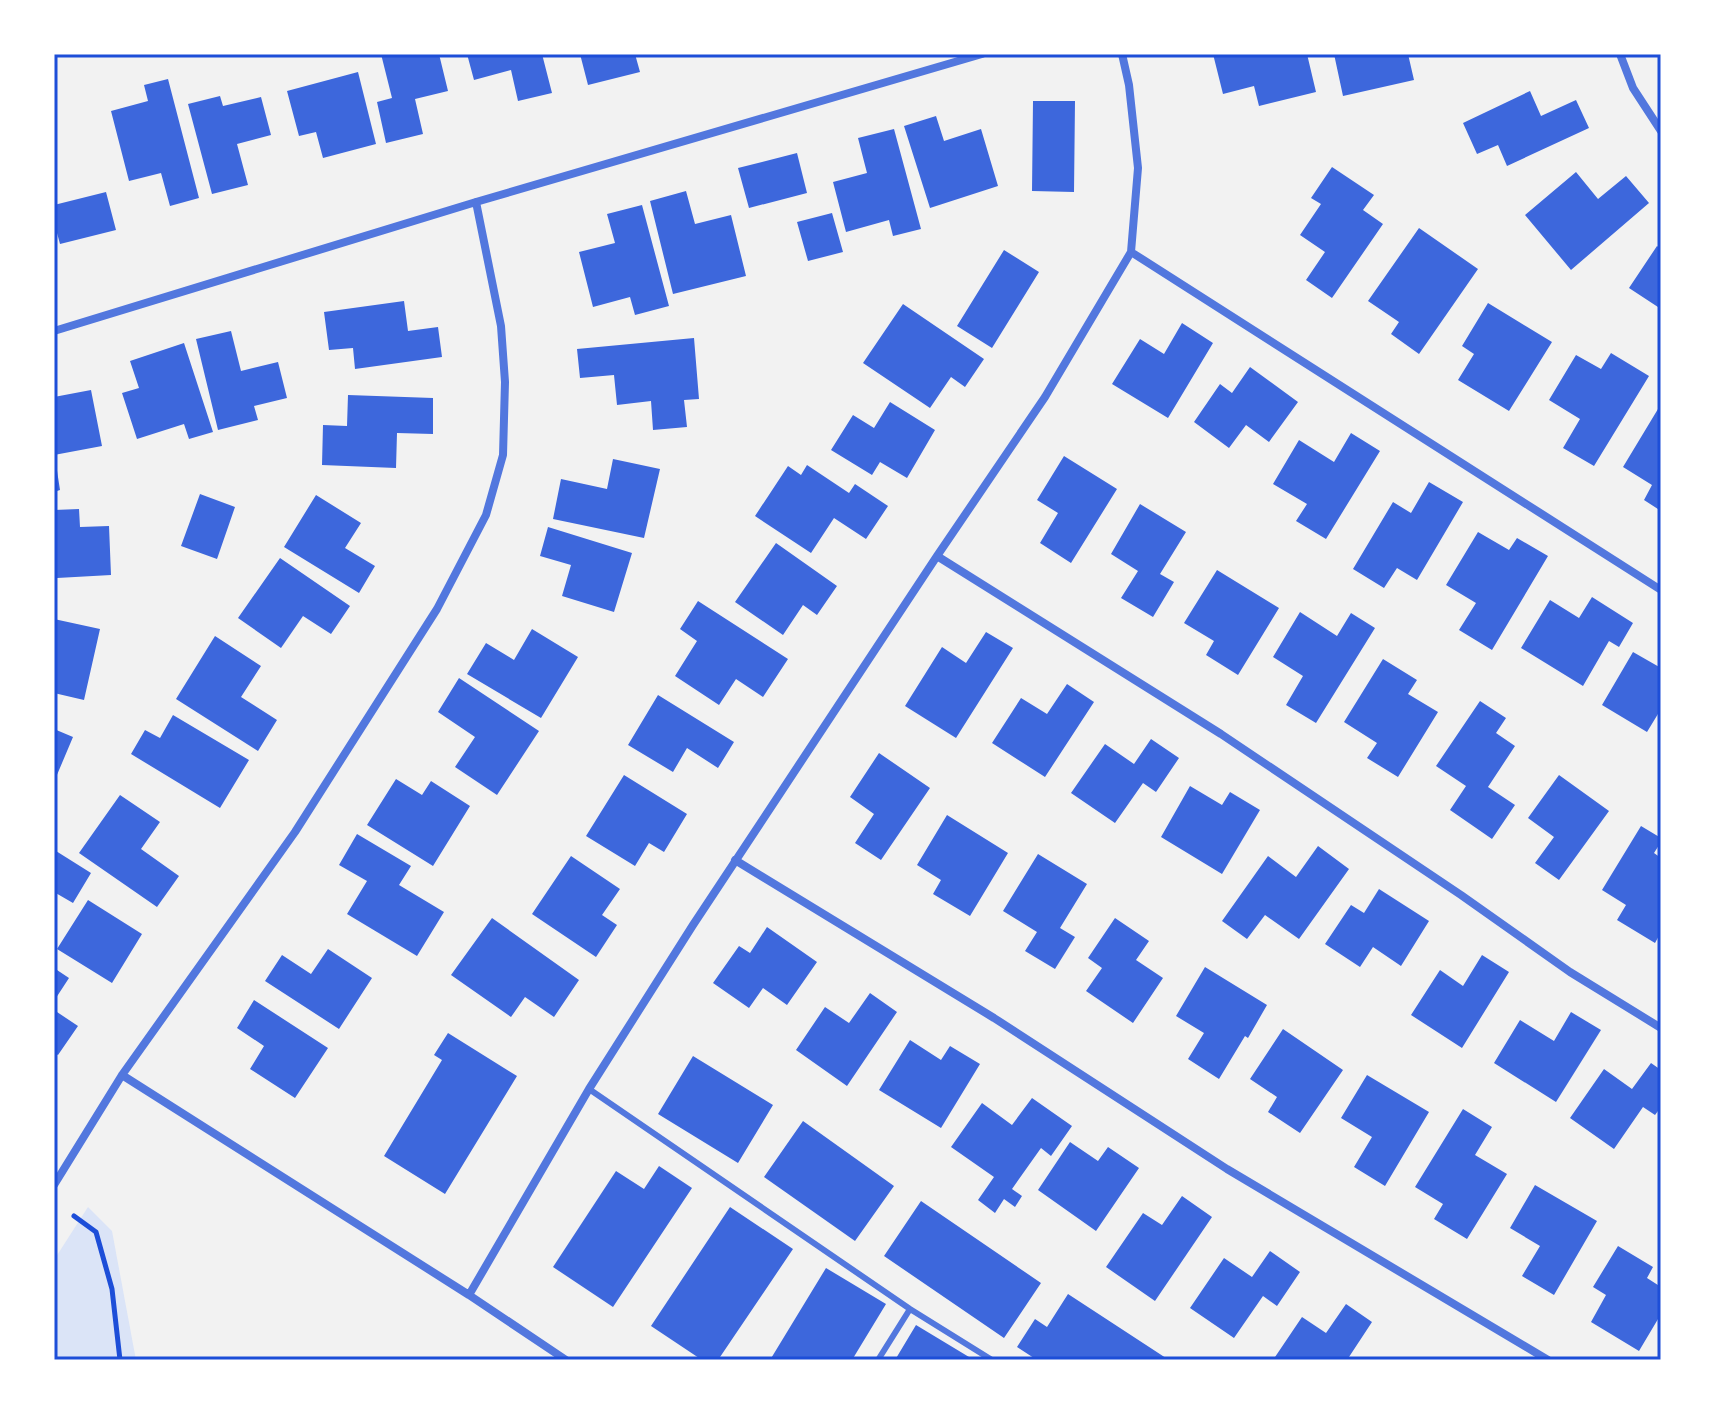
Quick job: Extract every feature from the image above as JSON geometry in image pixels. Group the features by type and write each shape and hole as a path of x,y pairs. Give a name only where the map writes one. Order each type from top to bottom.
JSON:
{"street":[{"path":"54,331 476,202 982,54"},
{"path":"469,1295 589,1089 735,860 1045,397 1131,252 1138,168 1129,85 1122,54"},
{"path":"1620,54 1633,88 1661,131"},
{"path":"54,1185 122,1075 295,832 437,609 486,515 503,455 505,382 501,326 476,202"},
{"path":"1131,252 1661,590"},
{"path":"937,556 1221,734 1570,972 1661,1028"},
{"path":"735,860 994,1018 1227,1169 1548,1360"},
{"path":"122,1075 566,1360"}],"lane":[{"path":"589,1089 910,1309 992,1360"},
{"path":"878,1360 910,1309"}],"path":[{"path":"74,1216 96,1232 112,1289 120,1360"}],"shaded area":[{"path":"88,1207 112,1231 136,1360 54,1360 54,1260"}],"building":[{"path":"381,54 439,54 448,91 415,99 423,134 386,143 377,102 392,98"},
{"path":"467,54 542,54 552,93 518,101 511,70 474,80"},
{"path":"580,54 635,54 640,72 588,85"},
{"path":"1213,54 1307,54 1316,92 1259,106 1254,86 1223,94"},
{"path":"1334,54 1408,54 1414,80 1343,96"},
{"path":"358,72 376,144 323,158 316,132 299,136 287,91"},
{"path":"168,79 199,198 170,206 161,173 129,181 111,111 148,101 144,85"},
{"path":"1530,91 1541,116 1576,100 1589,128 1507,166 1498,145 1477,154 1463,123"},
{"path":"220,96 223,106 261,97 271,135 237,144 248,185 212,194 188,104"},
{"path":"1033,101 1075,101 1074,192 1032,191"},
{"path":"936,116 944,141 981,129 998,186 930,208 904,126"},
{"path":"894,129 921,229 893,236 889,220 846,232 833,182 867,173 858,138"},
{"path":"797,153 807,193 749,208 738,168"},
{"path":"1332,167 1374,195 1363,210 1383,224 1332,298 1306,280 1325,252 1300,235 1321,204 1311,198"},
{"path":"1576,172 1598,199 1626,176 1649,203 1571,270 1525,215"},
{"path":"686,191 695,224 731,215 746,276 673,294 650,201"},
{"path":"106,192 116,230 60,244 54,222 54,205"},
{"path":"642,205 669,306 635,315 630,297 593,307 579,252 615,243 607,214"},
{"path":"832,213 843,252 808,261 797,222"},
{"path":"1419,228 1478,269 1419,354 1391,334 1399,322 1368,301"},
{"path":"1657,246 1661,249 1661,309 1629,288"},
{"path":"1004,250 1039,272 992,348 957,326"},
{"path":"404,301 408,331 438,327 442,357 355,369 353,348 329,350 324,312"},
{"path":"1488,303 1552,342 1509,411 1458,380 1474,354 1462,346"},
{"path":"903,304 984,359 965,387 951,377 930,408 863,363"},
{"path":"1182,323 1213,343 1168,418 1112,384 1140,339 1164,354"},
{"path":"231,331 241,371 278,362 287,398 254,406 258,420 218,430 196,339"},
{"path":"694,338 699,399 684,400 687,427 653,430 651,401 617,405 614,375 580,378 577,349"},
{"path":"184,343 213,432 189,439 184,424 137,439 122,393 139,388 130,361"},
{"path":"1611,353 1649,376 1594,466 1563,448 1580,419 1549,400 1576,355 1601,369"},
{"path":"1250,367 1298,402 1269,442 1246,425 1229,448 1194,422 1220,384 1232,393"},
{"path":"91,390 102,446 54,455 54,397"},
{"path":"348,395 433,398 433,434 397,433 396,468 322,465 323,425 347,426"},
{"path":"890,402 935,430 907,478 880,462 872,475 831,450 853,415 874,428"},
{"path":"1661,404 1661,511 1644,500 1652,485 1623,467"},
{"path":"1351,433 1380,451 1326,539 1296,521 1307,504 1273,484 1299,440 1334,462"},
{"path":"1064,456 1117,489 1071,563 1040,543 1058,513 1037,500"},
{"path":"613,459 660,469 644,538 553,519 561,479 607,489"},
{"path":"54,464 60,490 54,492"},
{"path":"807,465 849,493 855,484 888,506 866,539 834,518 811,553 755,516 788,466 801,475"},
{"path":"1429,482 1463,502 1417,580 1397,568 1384,588 1353,569 1393,502 1411,513"},
{"path":"200,494 235,507 217,559 181,546"},
{"path":"316,495 361,523 345,548 375,566 359,593 284,547"},
{"path":"1140,504 1186,532 1160,574 1174,582 1153,617 1121,598 1138,571 1111,554"},
{"path":"79,509 80,527 109,526 111,575 57,578 54,510"},
{"path":"548,527 632,553 614,612 562,596 571,565 540,556"},
{"path":"1478,532 1509,550 1517,538 1548,556 1492,650 1459,630 1476,603 1446,585"},
{"path":"776,543 837,586 817,615 803,605 783,635 735,602"},
{"path":"280,558 350,606 331,634 303,616 281,648 238,618"},
{"path":"1217,570 1279,608 1238,675 1206,655 1214,641 1184,623"},
{"path":"1592,597 1633,623 1619,647 1609,641 1583,686 1521,648 1550,600 1579,618"},
{"path":"698,601 788,659 763,697 736,679 719,705 675,676 697,641 680,629"},
{"path":"1300,612 1337,636 1351,613 1375,628 1316,723 1286,705 1303,676 1273,657"},
{"path":"54,619 100,629 84,700 54,693"},
{"path":"532,629 578,657 541,718 467,674 486,643 514,660"},
{"path":"986,632 1013,648 956,738 905,706 942,647 966,663"},
{"path":"215,636 261,666 241,697 277,720 258,751 176,699"},
{"path":"1633,652 1661,668 1661,709 1647,732 1602,705"},
{"path":"1383,659 1417,680 1408,694 1438,712 1398,777 1367,758 1377,743 1344,722"},
{"path":"459,678 539,731 497,795 455,767 475,737 438,712"},
{"path":"1067,684 1094,702 1045,777 992,743 1021,698 1047,714"},
{"path":"658,695 734,742 718,768 687,748 673,772 628,745"},
{"path":"1480,701 1506,718 1496,733 1515,746 1488,787 1515,805 1492,839 1450,810 1466,786 1436,766"},
{"path":"173,715 249,760 220,808 131,754 145,730 160,738"},
{"path":"54,729 73,737 54,782"},
{"path":"1151,739 1179,758 1156,792 1143,783 1115,823 1071,793 1105,744 1134,764"},
{"path":"879,753 930,788 881,860 855,843 874,814 850,797"},
{"path":"624,775 687,814 664,852 649,843 635,866 586,836"},
{"path":"1559,775 1609,811 1559,880 1535,863 1554,837 1528,818"},
{"path":"396,779 422,795 431,781 470,806 433,866 367,825"},
{"path":"1190,786 1222,805 1230,792 1260,810 1222,874 1161,837"},
{"path":"120,795 160,822 141,849 179,876 157,907 79,853"},
{"path":"947,815 1008,853 970,916 933,894 941,880 917,865"},
{"path":"1641,826 1661,838 1654,853 1661,858 1661,932 1655,943 1617,920 1626,905 1602,890"},
{"path":"357,834 411,866 399,885 444,912 417,956 347,914 367,881 339,865"},
{"path":"1318,846 1349,869 1299,939 1265,915 1247,939 1222,921 1268,856 1296,877"},
{"path":"56,851 91,873 73,903 54,892"},
{"path":"1038,854 1087,884 1060,928 1075,937 1055,969 1025,951 1037,932 1003,911"},
{"path":"571,856 620,889 602,915 617,925 596,957 532,914"},
{"path":"1379,889 1429,921 1401,966 1373,947 1360,967 1325,944 1351,905 1364,913"},
{"path":"88,900 142,934 112,983 57,949"},
{"path":"492,918 579,980 554,1017 525,997 511,1017 451,975"},
{"path":"1115,918 1149,941 1136,960 1163,978 1133,1023 1086,991 1102,968 1088,958"},
{"path":"767,927 817,962 787,1005 763,988 749,1008 713,983 739,946 750,953"},
{"path":"328,949 372,978 339,1029 265,981 282,955 311,974"},
{"path":"1482,955 1509,972 1462,1048 1411,1015 1440,970 1463,986"},
{"path":"1205,967 1267,1005 1219,1079 1188,1059 1204,1033 1176,1016"},
{"path":"54,968 69,978 54,1001"},
{"path":"870,993 897,1012 847,1086 796,1050 825,1007 849,1023"},
{"path":"254,1000 328,1048 295,1098 250,1069 264,1046 237,1028"},
{"path":"54,1010 78,1026 58,1055 54,1053"},
{"path":"1571,1012 1601,1030 1556,1102 1494,1063 1520,1020 1554,1041"},
{"path":"1283,1029 1343,1070 1300,1133 1268,1112 1277,1097 1250,1079"},
{"path":"448,1033 517,1076 445,1194 384,1156 442,1060 434,1055"},
{"path":"910,1040 941,1060 950,1046 980,1064 941,1128 879,1090"},
{"path":"693,1056 773,1105 738,1163 658,1114"},
{"path":"1651,1063 1661,1070 1661,1107 1655,1115 1643,1107 1614,1149 1570,1118 1604,1069 1632,1089"},
{"path":"1367,1075 1429,1112 1385,1186 1354,1167 1372,1137 1341,1118"},
{"path":"1032,1098 1072,1126 1051,1156 1041,1148 1012,1189 1022,1196 1015,1207 1004,1199 995,1213 978,1200 994,1177 951,1147 982,1103 1012,1125"},
{"path":"1463,1109 1492,1127 1475,1155 1507,1174 1467,1239 1434,1219 1443,1204 1415,1187"},
{"path":"803,1121 894,1186 855,1241 764,1177"},
{"path":"1070,1142 1098,1161 1108,1147 1139,1168 1096,1231 1038,1190"},
{"path":"659,1166 692,1188 613,1307 553,1267 616,1171 644,1189"},
{"path":"1535,1185 1597,1221 1554,1295 1522,1276 1540,1246 1510,1228"},
{"path":"1182,1196 1212,1217 1155,1301 1106,1267 1143,1213 1162,1225"},
{"path":"921,1201 1041,1283 1004,1338 884,1256"},
{"path":"730,1207 793,1249 718,1360 702,1360 651,1326"},
{"path":"1618,1246 1653,1267 1647,1278 1661,1287 1661,1314 1639,1351 1591,1322 1606,1295 1593,1287"},
{"path":"1270,1251 1300,1272 1277,1306 1263,1296 1234,1338 1190,1308 1224,1258 1252,1277"},
{"path":"826,1268 886,1304 852,1360 770,1360"},
{"path":"1068,1294 1169,1360 1037,1360 1017,1347 1035,1319 1047,1327"},
{"path":"1346,1304 1372,1322 1347,1360 1273,1360 1302,1317 1326,1333"},
{"path":"916,1325 974,1360 895,1360"}]}
